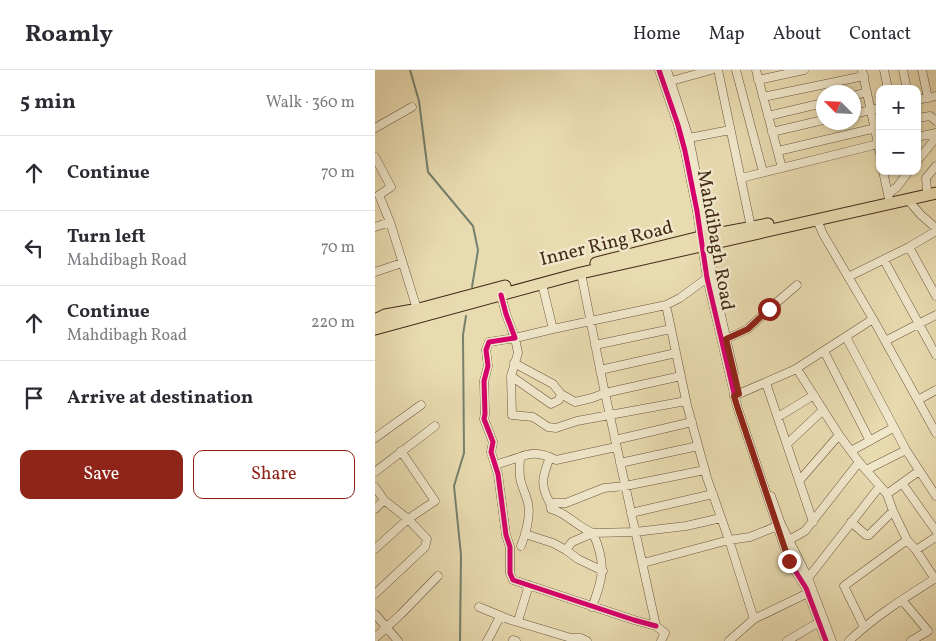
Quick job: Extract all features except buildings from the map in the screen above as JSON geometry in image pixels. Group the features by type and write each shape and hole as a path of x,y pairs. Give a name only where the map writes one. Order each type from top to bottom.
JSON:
{"highway":[{"name":"Inner Ring Road","path":"489,294 704,242 817,220 889,199 908,200 933,190"},
{"name":"Inner Ring Road","path":"489,294 501,295 704,242 751,227 933,190"},
{"path":"375,329 489,294"},
{"path":"375,320 385,315 454,304"}],"street":[{"name":"Mahdibagh Road","path":"659,70 667,83 689,138 704,242 707,278 736,395 748,427 789,561 808,593 826,641"},
{"name":"Mahdibagh Road","path":"667,70 667,83 685,151 726,339 736,395"},
{"path":"667,83 711,70"},
{"path":"717,70 751,227"},
{"path":"736,70 763,172"},
{"path":"756,70 782,168"},
{"path":"759,80 804,70"},
{"path":"884,70 886,85"},
{"path":"903,70 906,85"},
{"path":"922,70 932,97"},
{"path":"763,97 863,73 876,124"},
{"path":"861,94 867,92"},
{"path":"768,116 816,105"},
{"path":"375,128 413,107"},
{"path":"861,112 876,109"},
{"path":"921,117 930,116 936,121"},
{"path":"772,132 816,122"},
{"path":"778,151 876,127"},
{"path":"689,138 730,130"},
{"path":"921,136 936,133"},
{"path":"921,156 936,138"},
{"path":"741,178 876,149"},
{"path":"376,161 391,187 379,195 390,222 417,309"},
{"path":"933,190 926,178 936,166"},
{"path":"884,175 889,199"},
{"path":"889,199 906,175"},
{"path":"848,277 909,247 935,226 915,209 908,200"},
{"path":"817,220 823,234 885,340 936,433"},
{"path":"375,226 390,222"},
{"path":"909,247 935,292"},
{"path":"884,260 936,355"},
{"path":"375,272 402,263"},
{"path":"581,273 615,444 656,626"},
{"path":"661,641 665,633 656,626 592,607 513,580 510,573 510,547 499,482 491,452 493,442 484,420 484,381 488,366 487,350 489,342 666,305 680,298 707,278"},
{"path":"542,284 553,329"},
{"path":"726,339 748,329 797,286"},
{"path":"501,295 515,338 517,352 511,376 511,415 533,417 548,427 556,428 609,414 686,401"},
{"path":"666,305 686,401 698,446 754,620"},
{"path":"885,340 936,315"},
{"path":"736,395 797,369 873,320"},
{"path":"595,345 671,329"},
{"path":"846,337 905,450 936,496"},
{"path":"824,351 870,441"},
{"path":"600,370 676,353"},
{"path":"514,364 553,384 561,394 575,402 605,393 681,376"},
{"path":"797,369 851,452 887,494 907,540 935,578 864,627 849,641"},
{"path":"511,376 551,404 559,400 561,394"},
{"path":"766,382 813,522"},
{"path":"918,400 936,390"},
{"path":"778,417 814,395"},
{"path":"375,438 421,405"},
{"path":"787,444 823,410"},
{"path":"495,465 528,453 546,455 556,460 692,422"},
{"path":"375,472 435,426"},
{"path":"851,452 893,428"},
{"path":"799,482 839,435"},
{"path":"620,463 698,446"},
{"path":"866,470 905,450"},
{"path":"375,549 408,520 435,501 401,451"},
{"path":"520,457 520,477 529,517 521,546"},
{"path":"550,457 542,477 543,492 550,503 551,509 559,511 582,528 593,533 598,543 603,571 602,580 592,607"},
{"path":"789,540 805,531 859,462"},
{"path":"550,503 565,502 604,488 625,486 705,470"},
{"path":"887,494 919,471"},
{"path":"902,483 936,531"},
{"path":"807,578 879,486"},
{"path":"375,487 384,500 427,539 425,547 375,594"},
{"path":"631,514 713,494"},
{"path":"375,510 384,500"},
{"path":"851,522 869,536 893,511"},
{"path":"566,550 572,542 593,533 635,532 686,526 721,518"},
{"name":"Mahdibagh Road","path":"779,525 789,540 807,578 832,641"},
{"path":"643,563 729,540 750,537 779,525"},
{"path":"525,534 553,543 578,559 603,571"},
{"path":"916,550 936,537"},
{"path":"864,627 844,586 907,540"},
{"path":"375,638 438,576"},
{"path":"518,621 529,586"},
{"path":"729,641 754,620 808,593"},
{"path":"902,600 928,631"},
{"path":"479,607 501,616 571,638 581,638 587,641"},
{"path":"375,614 398,641"},
{"path":"487,641 494,631 494,625 501,616"},
{"path":"787,641 819,622"},
{"path":"911,641 936,626"}],"waterway":[{"path":"410,70 419,101 428,172 473,226 478,250 472,287"},
{"path":"460,641 461,555 454,486 464,453 463,335 466,316"}],"cycle path":[{"path":"659,70 685,151 697,211 707,278 737,406 789,561 806,588 826,641"},
{"path":"501,295 515,338 489,342 486,350 488,366 484,381 484,419 493,442 491,452 498,474 506,535 510,547 510,573 513,580 656,626"}],"route":[{"path":"769,309 748,329 726,339 739,394 734,396 789,561"}]}
